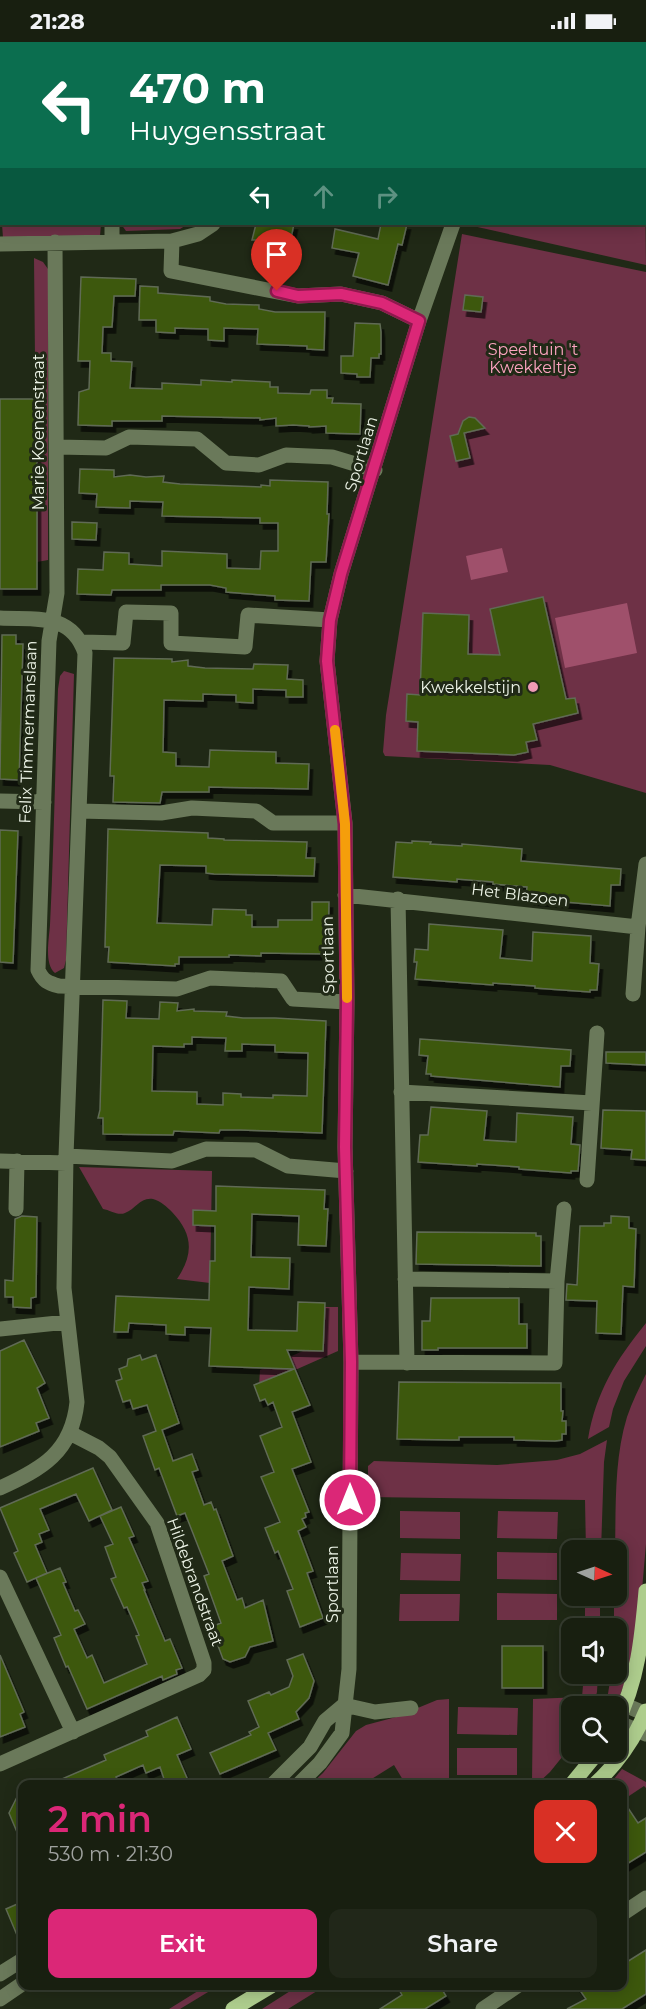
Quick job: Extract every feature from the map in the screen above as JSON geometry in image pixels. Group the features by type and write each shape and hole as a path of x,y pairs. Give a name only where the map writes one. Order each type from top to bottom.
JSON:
{"main road":[{"path":"627,1698 641,1647 646,1591"},
{"path":"600,1780 611,1770 642,1732 646,1713"},
{"path":"575,1780 590,1762"},
{"path":"238,2006 264,1990"}],"street":[{"path":"112,225 112,242"},
{"name":"Sportlaan","path":"303,1780 320,1763 342,1733 349,1669 351,1362 346,1171 345,824 327,661 330,620 341,574 375,470 419,321 453,225"},
{"path":"0,244 172,241 199,229"},
{"path":"172,241 171,271 298,296 341,294 351,296 382,303 419,321"},
{"name":"Marie Koenenstraat","path":"52,621 57,593 55,242"},
{"path":"57,447 106,448 129,437 197,439 226,463 259,465 286,455 332,457 375,470"},
{"path":"0,1488 33,1473 61,1448 75,1419 77,1402 66,1322 64,1288 66,1159 86,653 82,642 123,643 126,612 171,613 171,643 245,647 248,615 330,620"},
{"path":"0,618 52,621"},
{"name":"Felix Timmermanslaan","path":"82,642 75,632 52,621 49,641 38,970 41,978 59,986 177,989 210,978 280,981 293,999 347,1002"},
{"path":"0,801 44,802"},
{"path":"79,811 161,813 192,808 247,810 256,811 273,823 345,824"},
{"path":"633,994 646,864"},
{"name":"Het Blazoen","path":"345,895 638,927"},
{"path":"398,899 407,1364"},
{"path":"587,1180 597,1034"},
{"path":"401,1092 591,1103"},
{"path":"0,1161 66,1159 172,1161 206,1149 256,1150 288,1166 346,1171"},
{"path":"16,1209 18,1161"},
{"path":"351,1362 555,1363 557,1281 564,1209"},
{"path":"405,1280 557,1281"},
{"path":"0,1329 66,1322"},
{"name":"Hildebrandstraat","path":"0,1764 199,1675 204,1670 204,1663 157,1523 110,1457 99,1448 70,1433"},
{"path":"0,1577 73,1732"},
{"path":"277,1780 310,1747 325,1721 344,1705 375,1712 411,1708"},
{"path":"627,1706 646,1713"},
{"path":"627,1727 642,1732"},
{"path":"627,1911 646,1899"},
{"path":"0,1974 18,1963"},
{"path":"0,1998 18,1987"},
{"path":"483,2009 511,1990"}],"green space":[{"path":"2,225 101,225 100,236 3,238"},
{"path":"122,225 186,225 180,229 126,231"},
{"path":"468,225 646,225 646,265"},
{"name":"Speeltuin 't Kwekkeltje","path":"462,234 646,272 646,793 550,765 385,756 383,752 386,715"},
{"path":"34,258 43,262 48,269 48,560 37,562"},
{"path":"64,671 74,674 66,960 64,968 55,973 49,964 48,951 58,689 60,676"},
{"path":"79,1167 212,1171 210,1283 177,1279 183,1270 189,1244 184,1228 166,1206 149,1199 141,1201 122,1214 103,1209"},
{"path":"323,1307 338,1307 338,1351 259,1386 260,1370 321,1343"},
{"path":"646,1323 646,1346 624,1381 609,1427 588,1439 596,1406 609,1377 625,1350"},
{"path":"646,1374 646,1544 637,1647 627,1676 627,1618 614,1618 614,1606 627,1606 627,1540 615,1540 616,1500 620,1449 633,1400"},
{"path":"607,1440 601,1540 586,1540 585,1500 368,1497 368,1466 374,1461 497,1465 557,1460 580,1454"},
{"path":"400,1511 460,1512 460,1539 400,1538"},
{"path":"498,1511 558,1512 557,1539 497,1538"},
{"path":"497,1552 557,1553 557,1580 497,1579"},
{"path":"401,1553 461,1554 460,1581 400,1580"},
{"path":"497,1593 557,1594 557,1620 497,1620"},
{"path":"400,1594 460,1594 459,1621 399,1621"},
{"path":"585,1606 600,1606 600,1618 585,1618"},
{"path":"583,1684 597,1684 596,1696 582,1696"},
{"path":"609,1684 624,1684 620,1696 608,1696"},
{"path":"561,1698 561,1758 541,1780 532,1780 533,1699"},
{"path":"449,1699 449,1780 403,1780 394,1765 370,1780 315,1780 356,1731 366,1725 396,1717 437,1700"},
{"path":"458,1707 518,1708 517,1735 457,1734"},
{"path":"457,1748 517,1748 517,1775 457,1775"},
{"path":"622,1769 646,1782 646,1788 644,1786 627,1797 627,1780 613,1780"},
{"path":"200,1990 211,1990 180,2009 169,2009"},
{"path":"292,1990 319,1990 288,2009 262,2009"}],"shaded area":[{"path":"502,548 508,572 471,580 466,556"},
{"path":"627,603 637,653 565,668 555,618"}],"building":[{"path":"256,225 294,225 286,261 262,257 262,246 256,245 256,240 252,240"},
{"path":"381,225 407,225 402,245 398,244 388,285 353,276 359,253 332,248 335,229 378,239"},
{"path":"81,277 136,279 135,296 114,296 112,327 103,327 102,353 111,353 111,361 132,362 130,388 162,389 162,383 201,385 201,380 232,382 232,380 270,382 270,387 278,387 278,393 310,394 311,390 327,390 327,398 333,398 332,403 361,404 360,434 326,433 326,426 276,426 276,418 260,420 260,418 162,416 162,421 112,421 112,426 78,425 79,392 89,389 90,361 78,361"},
{"path":"140,286 158,287 158,293 210,297 210,301 226,304 259,305 259,309 275,312 325,312 324,350 307,349 307,346 257,344 258,329 224,328 224,341 208,340 208,329 175,328 175,333 156,332 156,320 139,320"},
{"path":"465,295 483,297 481,312 463,310"},
{"path":"355,323 380,324 381,354 379,358 371,358 370,377 341,373 341,356 353,356"},
{"path":"0,399 37,399 37,589 0,589"},
{"path":"469,417 475,418 485,428 464,433 470,458 456,461 450,436 458,434 463,421"},
{"path":"80,469 114,470 114,477 164,476 163,482 180,484 261,487 261,485 270,486 270,480 328,482 326,562 311,562 309,601 275,600 275,596 226,592 226,588 210,585 161,585 161,590 112,590 111,595 77,594 78,569 103,570 104,552 129,553 129,564 162,566 162,551 227,554 227,568 260,569 261,551 278,551 278,523 260,523 260,518 162,516 163,502 130,501 130,508 96,507 97,494 79,493"},
{"path":"72,522 97,523 96,540 72,539"},
{"path":"543,597 566,699 575,698 578,713 533,724 537,740 526,742 528,752 514,755 417,751 418,722 406,721 407,694 420,695 423,613 469,615 468,654 500,655 490,609"},
{"path":"2,635 16,635 16,644 23,644 19,780 0,779"},
{"path":"114,658 172,659 172,662 188,660 188,666 205,668 253,669 254,664 288,665 287,679 303,680 303,697 286,697 286,690 253,689 253,703 236,702 236,695 203,694 203,701 164,700 163,752 176,753 176,766 209,767 210,750 276,752 276,763 309,764 308,789 209,787 209,792 162,792 160,803 113,802 114,776 110,776"},
{"path":"108,829 208,833 208,838 224,840 307,842 306,858 315,858 314,876 214,874 206,873 206,866 160,865 157,923 212,925 213,909 246,910 246,915 252,915 252,927 278,927 278,920 312,920 312,902 329,902 328,954 261,953 261,956 179,957 179,964 175,966 108,962 109,947 105,947"},
{"path":"0,830 18,831 13,963 0,962"},
{"path":"412,841 522,849 521,861 621,869 620,885 611,885 610,906 531,899 532,897 526,897 527,887 493,884 493,882 393,877 396,842 412,843"},
{"path":"429,924 503,930 500,958 532,961 533,932 591,936 590,963 599,964 597,990 590,990 590,992 535,988 535,986 415,979 417,962 414,962 415,949 428,950"},
{"path":"103,1000 127,1001 126,1018 159,1019 160,1002 178,1003 177,1011 194,1009 194,1011 227,1012 226,1016 243,1018 326,1021 322,1133 220,1130 219,1133 174,1131 173,1135 103,1134 103,1118 98,1118","holes":["192,1037 226,1038 225,1051 242,1051 242,1044 275,1045 275,1052 308,1053 307,1096 241,1097 241,1094 223,1093 223,1105 197,1104 197,1092 152,1091 153,1046 184,1047 184,1044 192,1044"]},
{"path":"420,1039 571,1050 570,1066 561,1066 560,1087 431,1076 431,1074 426,1074 428,1056 419,1055"},
{"path":"606,1052 646,1052 646,1065 606,1063"},
{"path":"431,1107 487,1111 484,1140 516,1142 517,1113 573,1117 571,1144 580,1145 578,1171 571,1171 571,1173 492,1165 418,1162 420,1135 428,1135"},
{"path":"603,1110 646,1111 646,1160 631,1159 632,1150 601,1148"},
{"path":"216,1186 325,1190 324,1209 328,1209 326,1246 298,1245 299,1216 252,1214 251,1257 290,1258 289,1289 249,1287 248,1330 297,1331 298,1302 325,1303 323,1351 287,1350 310,1405 292,1412 311,1462 292,1469 309,1512 305,1513 306,1517 302,1519 306,1527 298,1531 313,1571 307,1573 323,1618 300,1627 287,1591 293,1589 278,1551 275,1553 265,1528 280,1522 261,1477 274,1472 260,1436 282,1427 273,1402 268,1405 265,1399 260,1401 254,1385 294,1369 209,1366 211,1328 185,1327 185,1335 166,1334 166,1325 129,1323 128,1332 114,1332 116,1296 209,1300 210,1261 215,1261 215,1226 193,1225 193,1210 216,1211"},
{"path":"22,1216 37,1217 36,1297 31,1298 31,1308 13,1307 13,1297 5,1297 5,1280 13,1281 15,1219"},
{"path":"611,1216 629,1217 629,1228 636,1229 634,1287 623,1286 621,1334 596,1333 597,1301 566,1300 567,1284 577,1285 580,1226 604,1226 604,1223 611,1223"},
{"path":"417,1232 536,1233 536,1236 541,1236 541,1266 416,1264"},
{"path":"431,1298 519,1298 519,1324 527,1324 527,1348 422,1350 422,1321 430,1321"},
{"path":"24,1340 45,1383 37,1388 49,1418 36,1423 39,1431 0,1447 0,1351"},
{"path":"140,1355 142,1360 156,1355 179,1423 162,1430 173,1461 192,1454 198,1470 192,1472 204,1505 211,1502 214,1510 216,1509 233,1556 222,1561 237,1600 242,1598 245,1608 263,1600 273,1641 250,1647 245,1657 230,1662 223,1659 211,1627 221,1623 204,1576 209,1574 185,1513 177,1516 159,1468 155,1470 143,1436 156,1431 147,1405 133,1409 130,1400 123,1402 116,1381 122,1379 119,1369 127,1366 128,1359"},
{"path":"399,1382 561,1383 561,1411 563,1411 562,1421 566,1421 566,1434 562,1434 562,1440 555,1441 514,1440 514,1437 459,1437 459,1440 397,1439"},
{"path":"93,1468 112,1510 89,1521 76,1494 40,1509 49,1530 39,1534 42,1542 35,1545 47,1573 27,1582 14,1553 18,1551 0,1508"},
{"path":"121,1507 134,1536 129,1538 148,1581 142,1583 144,1590 165,1641 170,1639 182,1668 176,1670 177,1674 163,1680 162,1676 87,1709 54,1638 61,1635 36,1578 60,1568 66,1582 63,1583 75,1611 78,1610 85,1624 74,1629 87,1658 92,1655 104,1683 147,1664 136,1636 139,1635 111,1579 116,1577 105,1547 113,1544 100,1516"},
{"path":"502,1646 543,1646 543,1688 502,1688"},
{"path":"303,1654 314,1681 309,1698 296,1712 299,1719 268,1733 276,1750 220,1774 210,1753 251,1735 249,1732 259,1727 248,1701 289,1687 293,1676 287,1660"},
{"path":"0,1655 24,1712 20,1714 25,1727 0,1737"},
{"path":"177,1717 191,1749 177,1755 188,1780 164,1780 160,1767 146,1773 143,1765 116,1777 117,1780 60,1780 106,1760 104,1755 148,1736 146,1731"},
{"path":"18,1795 18,1834 9,1813"},
{"path":"627,1806 638,1823 646,1818 646,1852 627,1864"},
{"path":"18,1904 18,1938 6,1909"},
{"path":"646,1950 646,1994 622,2009 567,2009 586,1999 580,1990 627,1990 627,1962"},
{"path":"399,1990 442,1990 446,1996 425,2009 380,2009 402,1995"}],"slow traffic":[{"path":"335,730 345,824 347,998"}],"place":[{"name":"Kwekkelstijn","path":"533,687"}],"route":[{"path":"277,291 298,296 341,294 382,303 419,321 341,574 330,620 327,661 345,824 347,1002 345,1147 351,1362 350,1500"}]}
